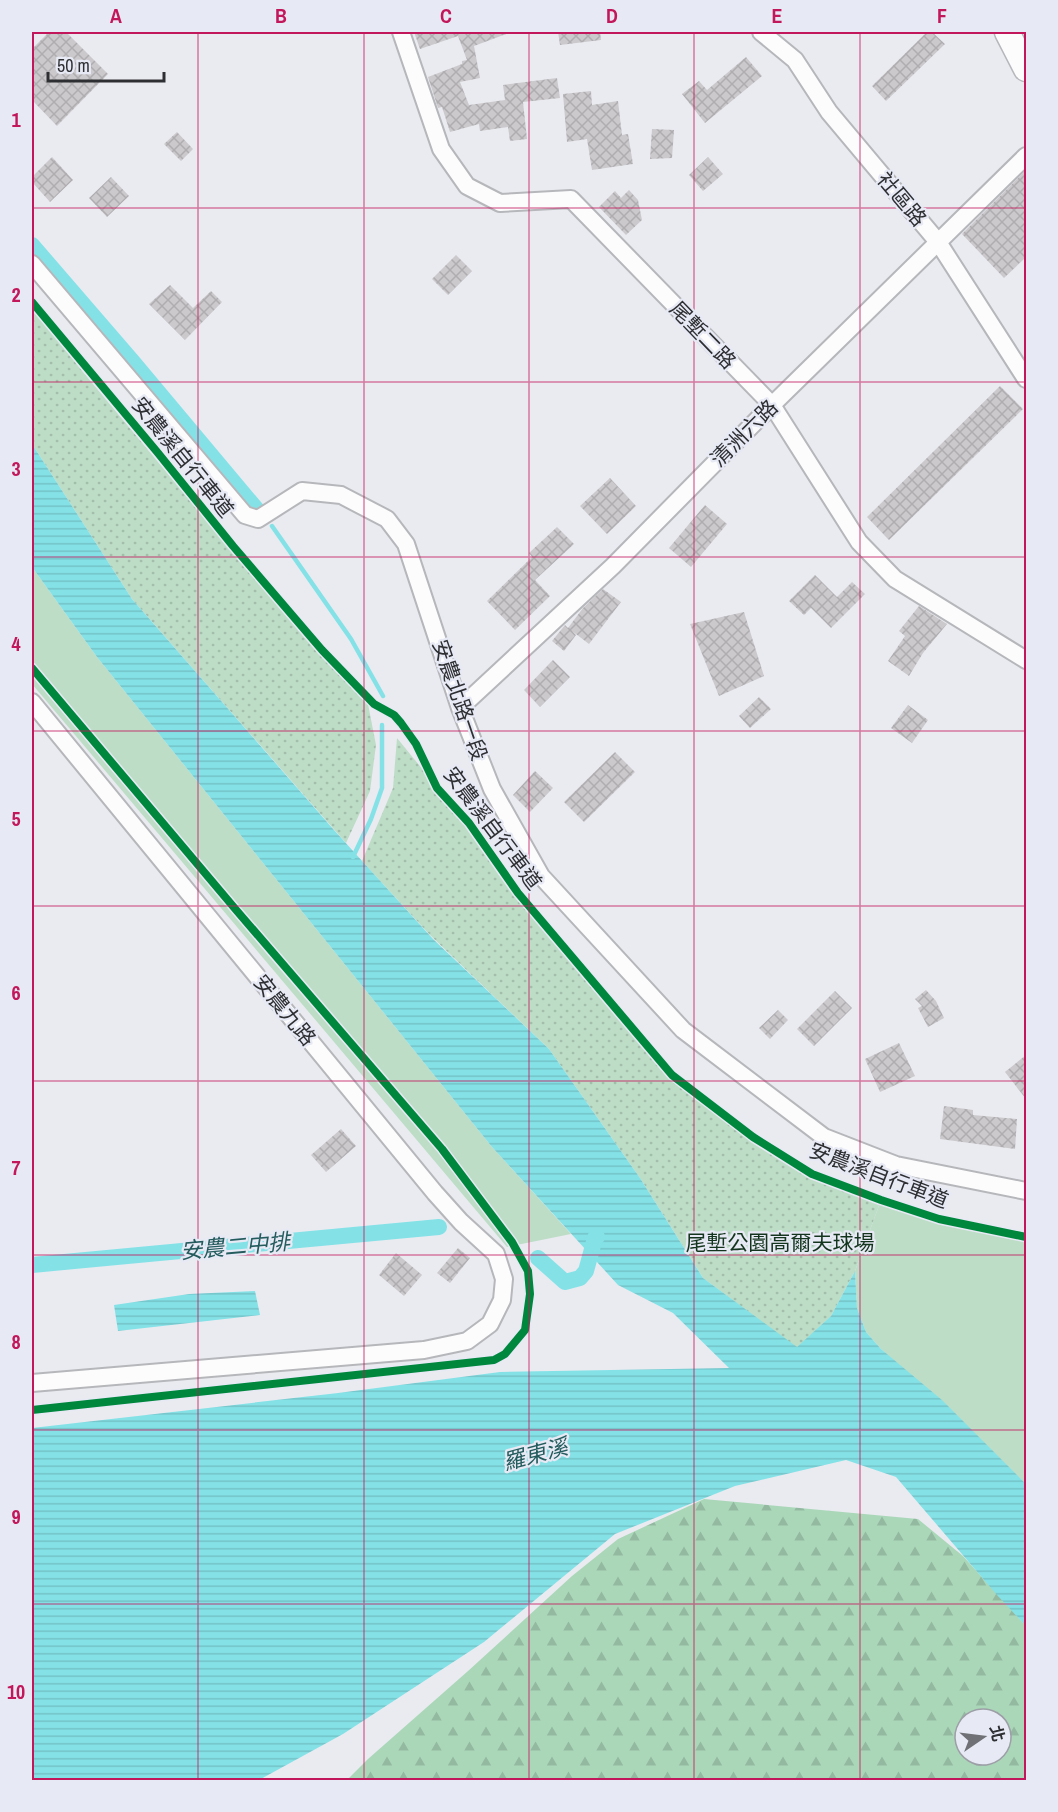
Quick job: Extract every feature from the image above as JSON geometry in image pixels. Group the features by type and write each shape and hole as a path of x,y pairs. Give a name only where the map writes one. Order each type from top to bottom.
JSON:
{"main road":[{"path":"1007,32 1026,69"}],"street":[{"name":"尾塹二路","path":"401,32 441,149 467,186 500,203 571,199 772,405 859,542 895,579 1026,660"},
{"name":"社區路","path":"761,32 795,60 829,112 938,242 1026,379"},
{"name":"清洲六路","path":"460,708 613,566 772,405 1026,156"},
{"name":"安農北路一段","path":"32,264 245,515 258,519 302,491 341,495 387,519 406,544 460,708 492,789 541,876 682,1030 824,1137 896,1165 1026,1191"},
{"name":"安農九路","path":"32,702 435,1193 461,1222 496,1254 504,1279 502,1300 490,1324 467,1341 424,1350 32,1383"}],"green space":[{"path":"32,308 305,638 368,704 376,745 370,791 346,843 132,599 32,444"},
{"path":"32,567 97,657 492,1147 571,1234 507,1247 32,684"},
{"name":"尾塹公園高爾夫球場","path":"397,738 672,1075 721,1114 812,1174 881,1200 855,1271 831,1316 797,1348 703,1278 640,1178 549,1049 429,934 362,861 393,788"},
{"path":"881,1200 939,1219 1026,1235 1026,1484 881,1349 866,1332 857,1308 855,1271"},
{"path":"704,1499 918,1519 963,1556 1026,1626 1026,1780 347,1780 572,1576 618,1539"}],"water":[{"name":"羅東溪","path":"32,444 132,599 334,830 433,939 549,1049 640,1178 703,1278 797,1347 831,1316 855,1271 857,1308 866,1332 881,1349 942,1400 1026,1484 1026,1626 896,1477 846,1460 735,1486 615,1534 484,1642 343,1734 259,1780 32,1780 32,1428 500,1372 729,1368 673,1313 618,1285 492,1147 97,657 32,567"},
{"path":"255,1291 260,1315 118,1331 114,1305 189,1294"}],"building":[{"path":"49,32 66,32 108,74 57,126 32,100 32,49"},
{"path":"414,32 509,32 474,46 480,78 460,82 469,105 505,100 503,85 557,78 560,98 523,102 527,139 510,141 508,127 480,131 479,124 450,132 442,107 438,108 428,77 467,60 458,36 420,49"},
{"path":"558,32 600,32 601,40 560,45"},
{"path":"927,32 932,32 945,44 886,101 872,86"},
{"path":"746,57 762,76 705,123 682,94 699,81 707,90"},
{"path":"591,91 592,105 618,101 622,135 628,134 633,164 592,170 587,139 567,142 563,94"},
{"path":"652,129 674,130 672,158 650,159"},
{"path":"177,132 193,149 181,161 164,144"},
{"path":"52,157 73,180 50,202 32,182 32,177"},
{"path":"708,157 723,174 703,191 689,175"},
{"path":"1026,170 1026,257 1004,278 962,234"},
{"path":"111,177 129,196 107,217 89,198"},
{"path":"629,190 638,200 642,220 626,235 599,207 615,191 621,198"},
{"path":"456,255 472,271 448,295 432,279"},
{"path":"170,285 193,308 211,291 222,302 185,340 149,304"},
{"path":"1000,386 1023,409 889,540 867,517"},
{"path":"610,478 636,506 607,534 580,506"},
{"path":"705,505 727,524 691,567 669,548"},
{"path":"557,527 574,544 535,580 550,596 515,630 487,601 532,557 529,553"},
{"path":"815,575 837,597 852,582 865,594 831,628 811,608 804,615 789,601"},
{"path":"603,589 621,602 589,644 572,631 576,635 564,651 552,641 565,625 568,628 583,608"},
{"path":"919,606 947,624 923,653 909,676 888,661 905,636 899,631"},
{"path":"744,612 764,676 719,696 690,624"},
{"path":"553,660 570,677 540,707 524,690"},
{"path":"759,697 771,709 750,728 739,716"},
{"path":"908,705 928,720 912,743 891,728"},
{"path":"615,752 635,772 584,822 564,802"},
{"path":"535,771 553,788 530,812 513,795"},
{"path":"926,990 936,1001 944,1018 928,1027 918,1008 922,1006 915,999"},
{"path":"835,991 852,1008 814,1046 797,1029"},
{"path":"778,1010 788,1020 770,1039 759,1028"},
{"path":"899,1043 915,1076 880,1092 865,1059"},
{"path":"1026,1055 1026,1099 1005,1072"},
{"path":"944,1106 973,1110 973,1115 1017,1119 1015,1149 940,1139"},
{"path":"341,1129 356,1146 326,1172 311,1155"},
{"path":"458,1248 470,1258 450,1283 437,1273"},
{"path":"396,1253 422,1275 404,1296 379,1275"}],"waterway":[{"path":"32,245 258,511"},
{"path":"272,526 351,639 383,696"},
{"path":"353,857 371,819 382,788 382,725"},
{"name":"安農二中排","path":"32,1265 439,1227"},
{"name":"安農二中排","path":"538,1258 565,1282 580,1278 586,1271 597,1237"}],"cycle path":[{"name":"安農溪自行車道","path":"32,302 322,650 374,704 394,715 401,723 416,744 437,788 469,823 518,893 672,1075 753,1137 812,1174 939,1219 1026,1237"},
{"path":"32,668 442,1149 512,1242 528,1271 530,1294 525,1330 505,1354 494,1360 32,1410"}]}
